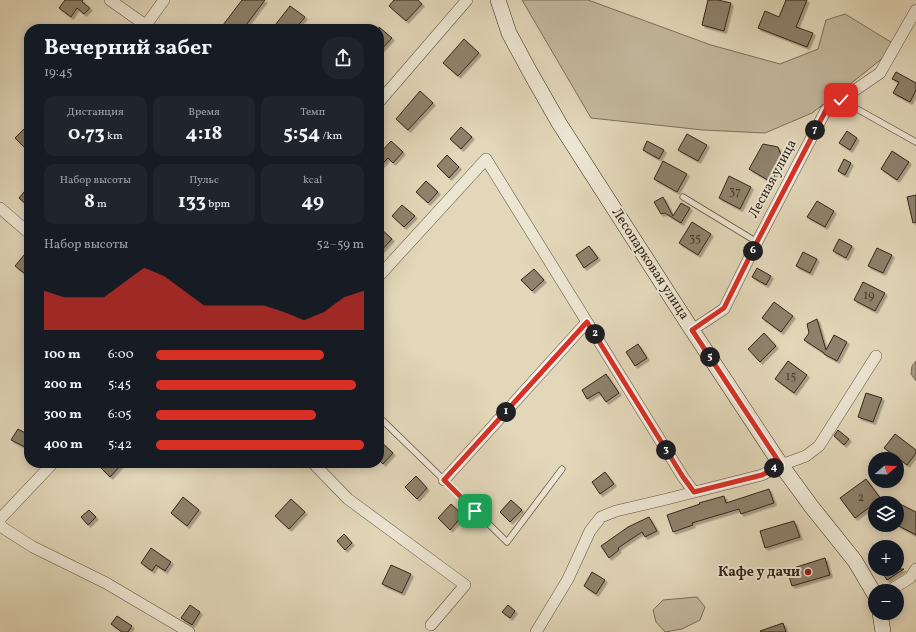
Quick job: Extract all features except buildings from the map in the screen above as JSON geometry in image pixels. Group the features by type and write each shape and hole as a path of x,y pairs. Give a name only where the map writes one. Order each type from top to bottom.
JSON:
{"street":[{"path":"110,0 144,24"},
{"path":"150,24 164,0"},
{"path":"384,96 467,0"},
{"name":"Лесопарковая улица","path":"498,0 509,33 559,123 781,465 811,506 855,561 869,584"},
{"name":"Лесная улица","path":"692,330 724,308 826,110 880,73 916,10"},
{"path":"384,271 486,159 694,492"},
{"path":"0,208 24,229"},
{"path":"444,480 587,322"},
{"path":"536,632 568,579 590,531 601,517 616,511 762,475 781,465 806,456 819,446 876,356"},
{"path":"0,519 48,468"},
{"path":"318,468 348,499 465,585 431,625"},
{"path":"0,526 33,546 106,582 189,632"},
{"path":"900,584 910,578 916,569"},
{"path":"881,620 884,632"}],"lane":[{"path":"841,100 916,142"},
{"path":"683,197 757,242"},
{"path":"384,422 506,542 562,469"}],"shaded area":[{"path":"522,0 588,0 711,45 780,64 818,49 826,20 845,14 891,42 889,53 812,113 765,133 703,130 591,118"},
{"path":"916,361 916,381 911,374 912,366"},
{"path":"697,597 705,607 700,620 682,629 665,632 656,622 653,610 663,600"}],"place":[{"name":"Кафе у дачи","path":"808,572"}],"route":[{"path":"475,511 444,480 587,322 683,477 694,492 762,475 781,465 692,330 724,308 826,110 841,100"}]}
